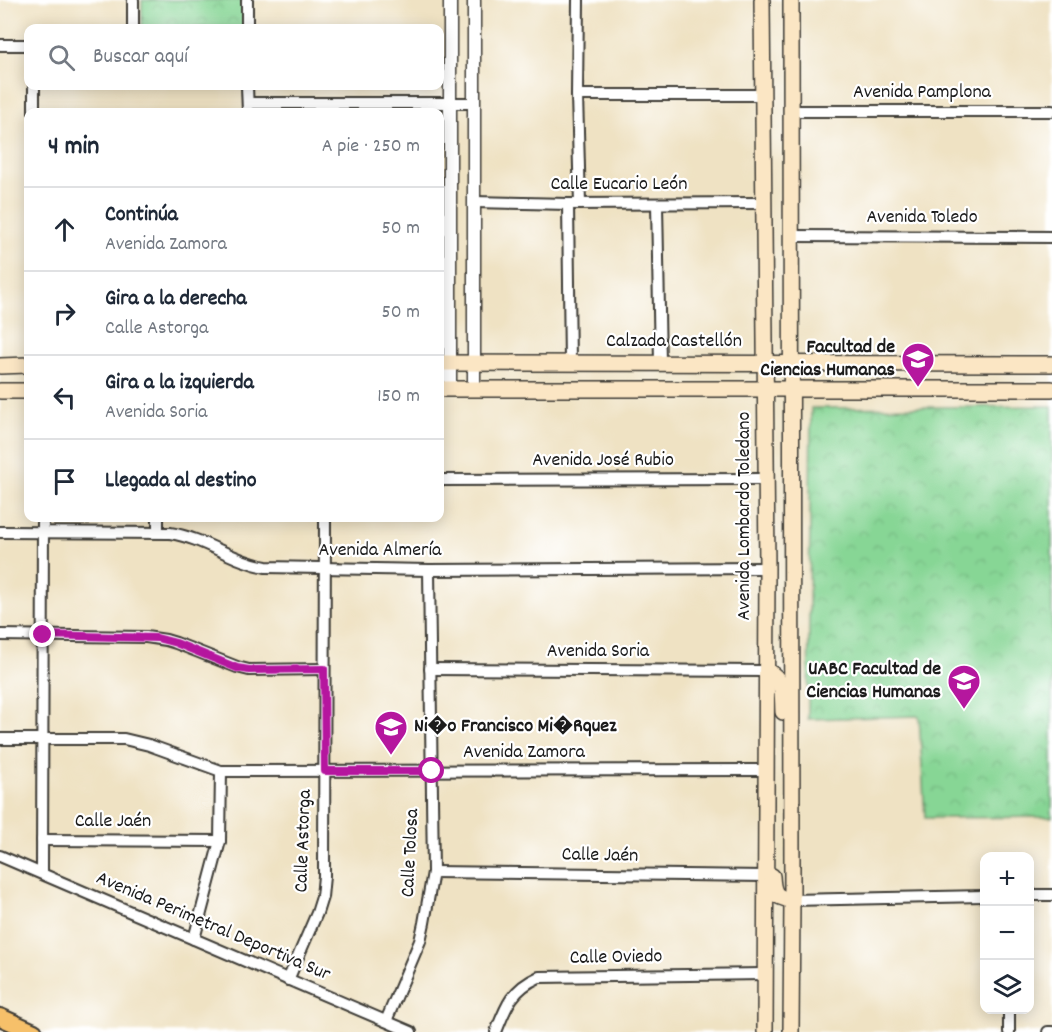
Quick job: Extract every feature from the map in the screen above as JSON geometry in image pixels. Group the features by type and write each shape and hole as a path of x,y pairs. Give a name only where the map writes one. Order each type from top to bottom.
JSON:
{"main road":[{"name":"Avenida Lombardo Toledano","path":"762,0 767,568 765,1032"},
{"path":"791,0 791,1032"},
{"name":"Calzada Castellón","path":"445,363 1052,364"},
{"path":"0,366 24,365"},
{"path":"445,388 1052,389"},
{"path":"0,391 24,391"},
{"path":"767,568 773,587 775,629 783,636 792,639"},
{"path":"766,671 776,675 781,685 785,733 792,753"},
{"path":"766,828 771,845 772,885 779,898 792,900"},
{"path":"3,1019 34,1032"}],"street":[{"path":"133,0 133,24"},
{"path":"247,0 247,24"},
{"path":"445,388 445,203 450,102 450,0"},
{"path":"474,0 474,388"},
{"path":"570,363 578,0"},
{"path":"0,45 24,45"},
{"path":"34,90 34,108"},
{"path":"247,90 248,108 474,103"},
{"path":"577,95 764,95"},
{"name":"Avenida Pamplona","path":"791,111 1052,111"},
{"name":"Calle Eucario León","path":"474,202 764,203"},
{"path":"657,204 660,363"},
{"name":"Avenida Toledo","path":"792,236 1052,237"},
{"name":"Avenida José Rubio","path":"444,480 766,478"},
{"path":"42,873 43,522"},
{"path":"158,522 158,532"},
{"name":"Calle Astorga","path":"288,980 317,913 324,876 326,522"},
{"name":"Avenida Almería","path":"0,532 158,532 183,535 195,538 257,566 429,570 767,568"},
{"name":"Calle Tolosa","path":"386,1022 420,941 433,872 429,570"},
{"path":"0,635 157,638 176,643 237,668 249,670 324,669"},
{"name":"Avenida Soria","path":"430,669 766,671"},
{"name":"Avenida Zamora","path":"0,739 138,741 221,771 765,770"},
{"path":"194,939 220,841 221,771"},
{"name":"Calle Jaén","path":"42,840 220,841"},
{"name":"Avenida Perimetral Deportiva Sur","path":"0,855 411,1032"},
{"name":"Calle Jaén","path":"433,872 766,876"},
{"path":"1034,895 1052,895"},
{"path":"792,900 980,896"},
{"name":"Calle Oviedo","path":"496,1032 505,1008 513,996 525,985 539,977 765,974"},
{"path":"1009,1014 1010,1032"}],"green space":[{"path":"142,0 246,0 246,24 142,24"},
{"path":"1052,406 1052,817 925,818 919,716 808,719 811,408"}],"place":[{"name":"Facultad de Ciencias Humanas","path":"918,388"},
{"name":"UABC Facultad de Ciencias Humanas","path":"964,710"},
{"name":"Ni�o Francisco Mi�Rquez","path":"391,756"}],"route":[{"path":"43,635 157,638 176,643 237,668 249,670 324,669 325,771 432,771"}]}
